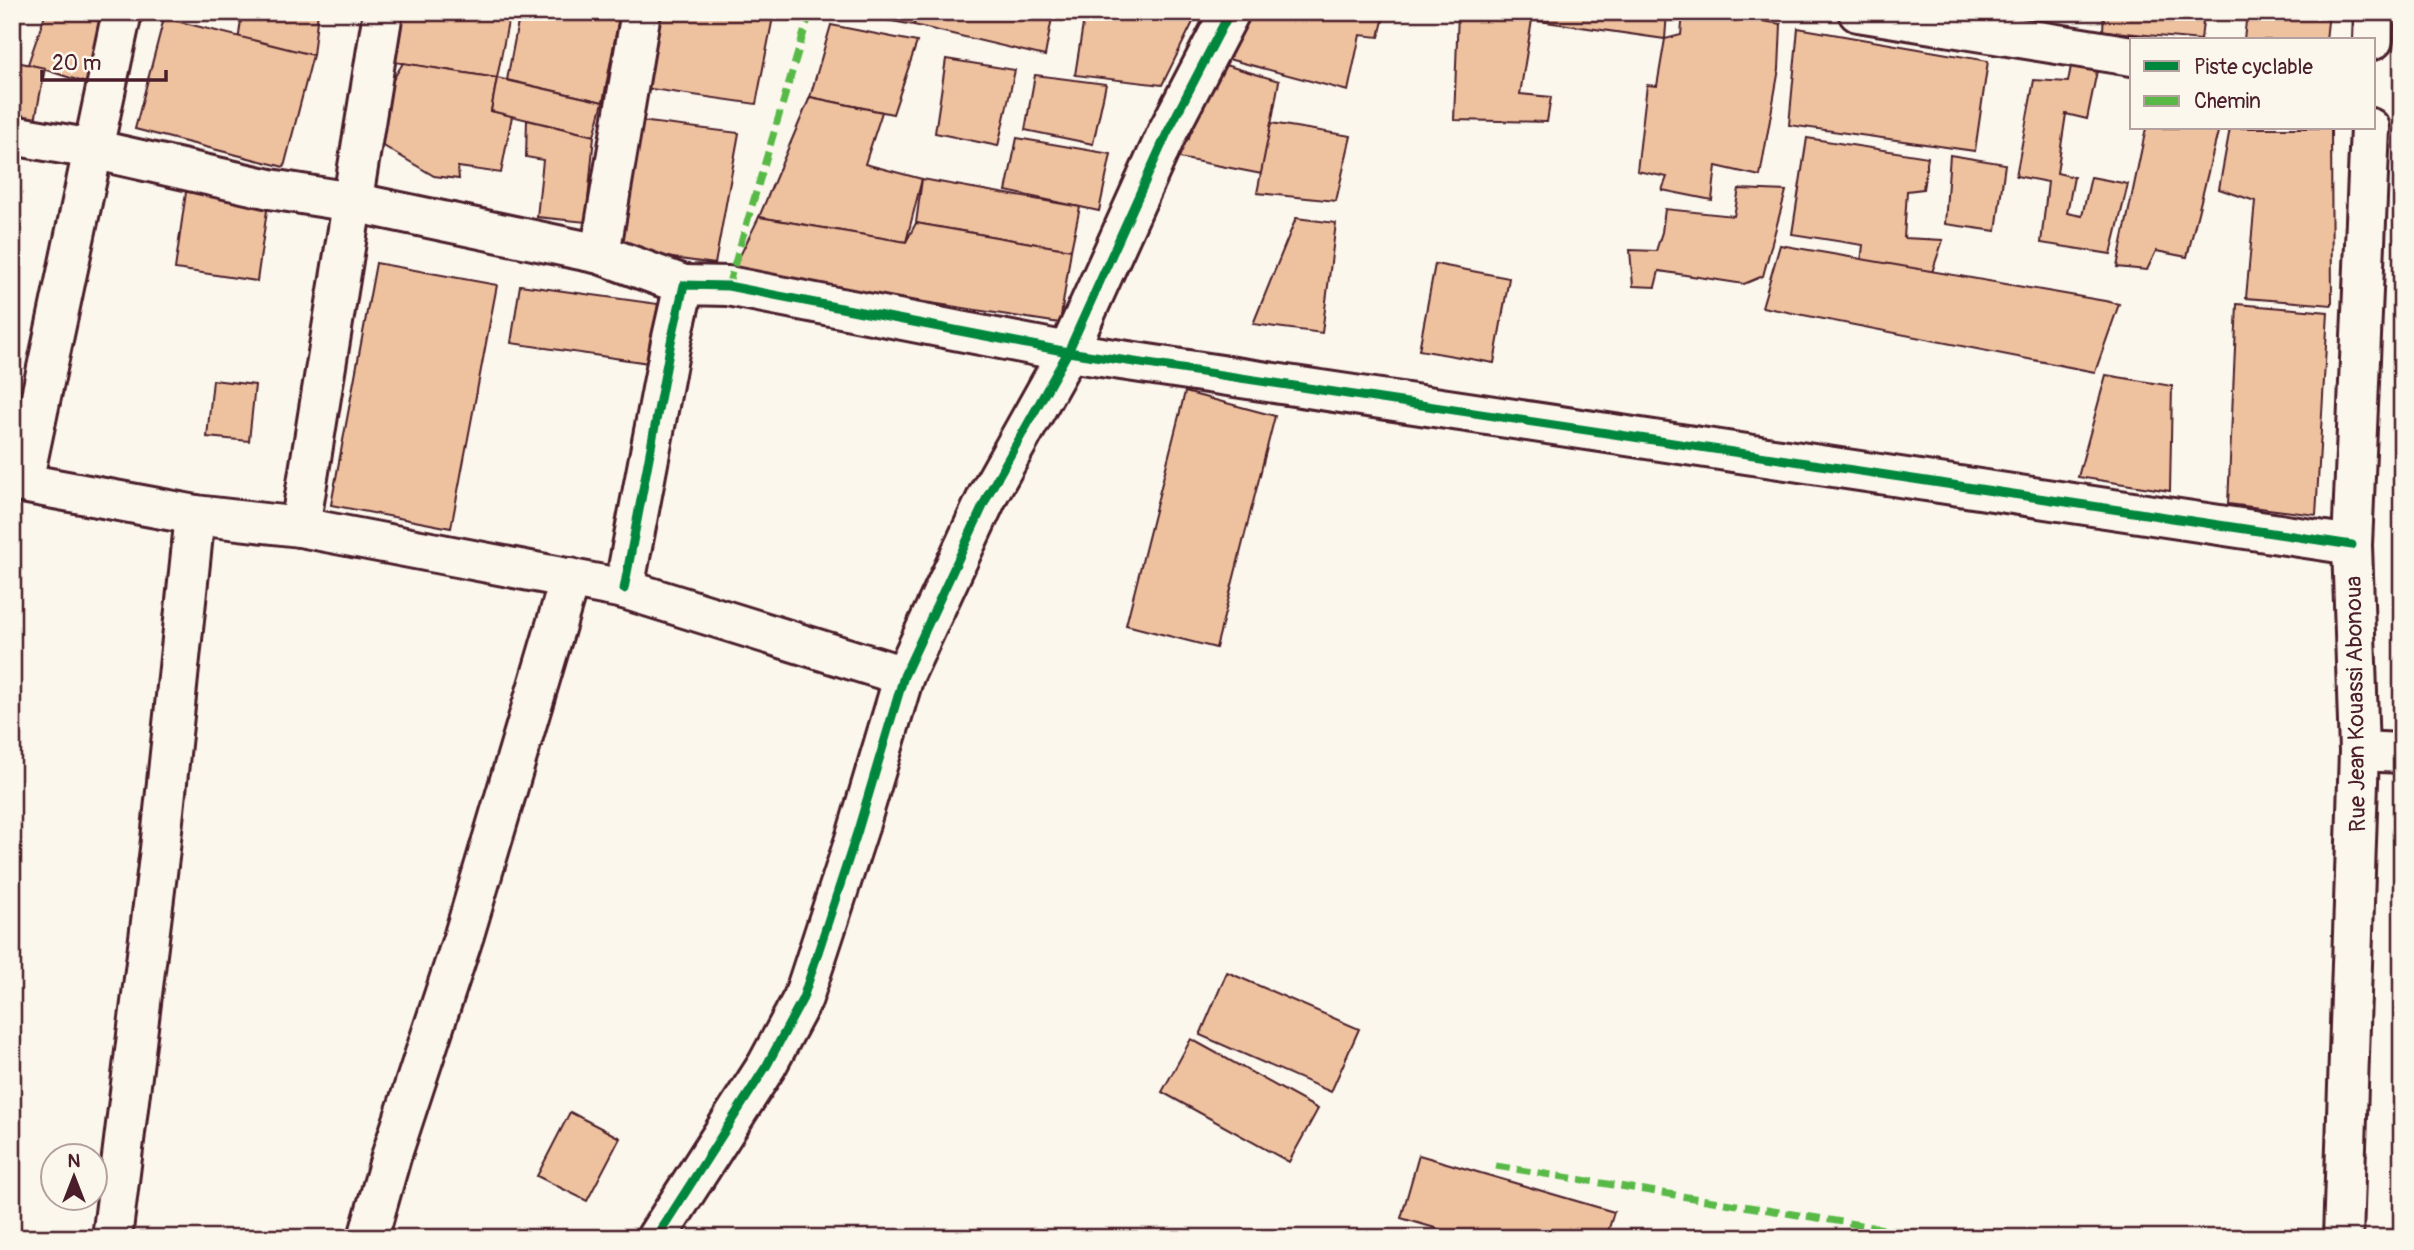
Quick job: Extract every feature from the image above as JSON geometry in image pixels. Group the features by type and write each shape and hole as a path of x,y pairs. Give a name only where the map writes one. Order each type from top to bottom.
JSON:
{"street":[{"path":"122,12 17,481 195,515 300,527 624,589 904,676"},
{"path":"300,527 383,12"},
{"path":"600,254 641,12"},
{"path":"656,1238 767,1065 803,998 862,818 904,676 989,493 1068,352 1167,133 1230,12"},
{"path":"1857,12 2130,56"},
{"path":"2373,38 2374,12"},
{"name":"Rue Jean Kouassi Abonoua","path":"2343,1238 2359,751 2352,545 2370,130"},
{"path":"12,135 92,149 270,189 352,202 600,254 684,285 728,286 1068,352 2352,545"},
{"path":"624,589 684,285"},
{"path":"112,1238 158,863 195,515"},
{"path":"368,1238 391,1157 464,935 570,578"},
{"path":"2359,751 2402,753"}],"building":[{"path":"46,12 120,12 95,86 28,64"},
{"path":"242,12 318,12 313,55 237,50"},
{"path":"399,12 510,12 497,78 388,61"},
{"path":"520,12 620,12 603,102 507,80"},
{"path":"659,12 774,12 756,104 644,88"},
{"path":"843,12 917,12 914,25"},
{"path":"917,12 1053,12 1045,56 914,25"},
{"path":"1085,12 1198,12 1162,85 1075,75"},
{"path":"1239,12 1385,12 1379,37 1360,35 1348,91 1217,56"},
{"path":"1458,12 1667,12 1665,39 1532,20 1520,94 1551,97 1547,122 1454,120"},
{"path":"1683,12 1705,12 1781,24 1779,69 1760,176 1716,166 1712,200 1662,190 1667,177 1637,171 1647,85 1657,86 1665,39 1681,35"},
{"path":"2104,12 2204,12 2201,38 2103,31"},
{"path":"2247,12 2329,12 2326,38 2244,38"},
{"path":"164,18 313,55 284,167 135,129"},
{"path":"831,25 917,42 893,114 810,97"},
{"path":"1798,28 1988,61 1975,151 1789,125"},
{"path":"946,59 1015,70 998,146 935,133"},
{"path":"12,61 45,68 35,121 12,117"},
{"path":"1215,62 1279,81 1262,174 1174,157 1178,135 1189,139 1192,121"},
{"path":"403,63 497,78 491,111 512,116 501,173 458,167 459,179 434,176 372,139 376,108"},
{"path":"2071,66 2097,71 2087,119 2066,114 2057,173 2074,177 2067,213 2082,216 2091,177 2128,184 2111,254 2041,243 2048,182 2016,176 2034,80 2068,82"},
{"path":"1035,75 1106,84 1093,144 1025,130"},
{"path":"497,78 603,102 594,136 491,111"},
{"path":"810,97 882,112 865,164 922,179 906,242 759,217"},
{"path":"527,120 594,136 586,222 537,217 543,160 526,157"},
{"path":"640,121 739,133 715,264 617,250"},
{"path":"1271,123 1351,136 1336,201 1257,193"},
{"path":"2146,130 2219,130 2187,257 2156,251 2147,270 2117,267"},
{"path":"2230,130 2331,130 2332,305 2246,298 2255,201 2219,189"},
{"path":"1017,138 1111,154 1099,211 1006,191"},
{"path":"1807,138 1928,157 1923,189 1907,191 1904,238 1943,240 1931,275 1861,262 1863,245 1792,234"},
{"path":"1950,155 2005,164 1996,231 1945,224"},
{"path":"188,178 270,189 257,281 175,269"},
{"path":"922,179 1080,207 1071,250 916,223"},
{"path":"1739,189 1786,191 1763,276 1744,284 1659,271 1655,287 1633,286 1630,250 1656,251 1665,209 1734,216"},
{"path":"759,217 906,242 916,223 1071,250 1060,323 732,272"},
{"path":"1296,218 1336,223 1322,333 1253,324"},
{"path":"1780,245 2119,304 2095,372 1762,307"},
{"path":"376,263 497,285 451,528 331,505"},
{"path":"1435,264 1509,278 1494,363 1419,350"},
{"path":"520,285 658,304 649,363 511,343"},
{"path":"2237,304 2328,312 2316,515 2228,504"},
{"path":"2106,375 2172,386 2170,491 2078,477"},
{"path":"213,380 255,385 249,441 207,437"},
{"path":"1185,392 1275,416 1216,648 1126,625"},
{"path":"1227,972 1359,1029 1331,1092 1200,1035"},
{"path":"1191,1039 1318,1109 1289,1162 1162,1092"},
{"path":"570,1112 620,1138 587,1201 537,1176"},
{"path":"1419,1155 1614,1212 1606,1238 1469,1238 1401,1218"}],"marked path":[{"path":"728,286 810,12"},
{"path":"1496,1166 1941,1238"}],"cycle path":[{"path":"656,1238 767,1065 803,998 858,830 904,676 989,493 1068,352 1167,133 1230,12"},
{"path":"624,589 684,285 728,286 1068,352 2352,545"}]}
